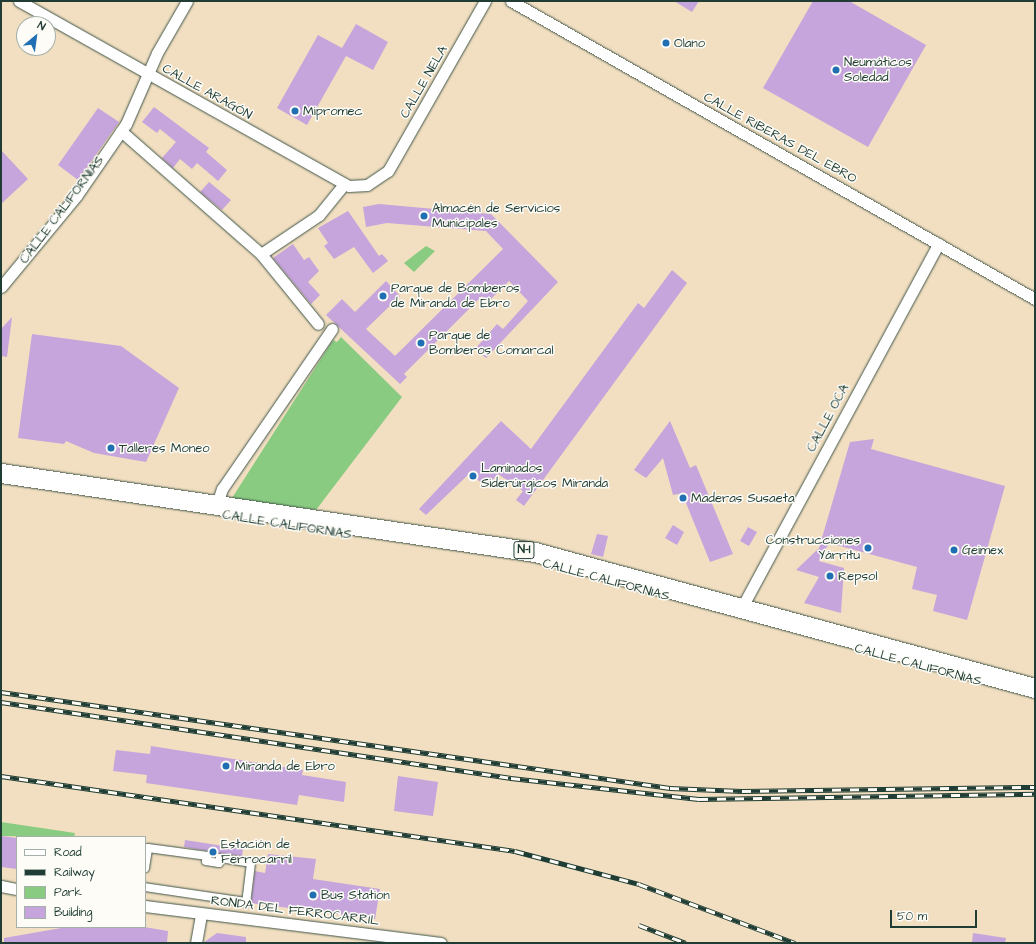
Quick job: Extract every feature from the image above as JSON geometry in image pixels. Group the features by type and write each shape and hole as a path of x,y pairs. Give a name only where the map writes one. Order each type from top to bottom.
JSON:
{"highway":[{"name":"CALLE CALIFORNIAS","path":"1,473 535,552 742,607 1035,688"},
{"name":"CALLE CALIFORNIAS","path":"1,483 533,562 1035,697"}],"street":[{"name":"CALLE ARAGÓN","path":"19,1 342,185 367,185 384,176"},
{"name":"CALLE CALIFORNIAS","path":"1,287 58,220 121,131 147,74 187,1"},
{"name":"CALLE NELA","path":"384,176 485,1"},
{"name":"CALLE RIBERAS DEL EBRO","path":"511,1 1035,299"},
{"path":"121,131 261,254 318,324"},
{"path":"261,254 319,214 342,185"},
{"name":"CALLE OCA","path":"742,607 938,244"},
{"name":"CALLE CALIFORNIAS","path":"217,504 222,489 332,329"},
{"path":"146,861 148,848 207,856 206,861 219,863 220,858 251,863 246,902 146,887"},
{"path":"1,886 16,889"},
{"name":"RONDA DEL FERROCARRIL","path":"146,906 441,943"},
{"path":"196,943 201,914"}],"green space":[{"path":"426,246 435,251 414,272 404,263"},
{"path":"341,337 402,397 316,510 232,498 333,340 337,342"},
{"path":"1,822 75,833 74,836 1,836"}],"building":[{"path":"674,1 699,1 692,12"},
{"name":"Neumáticos Soledad","path":"813,1 849,1 926,45 868,147 763,88"},
{"path":"356,24 388,42 373,70 346,56 307,125 277,108 318,35 342,48"},
{"path":"154,107 209,148 206,152 227,170 218,181 197,163 192,169 180,159 173,168 162,158 176,142 160,129 157,133 142,122"},
{"path":"98,108 119,122 78,180 58,165"},
{"path":"1,150 28,179 1,204"},
{"path":"209,182 231,200 222,210 200,192"},
{"path":"379,204 491,214 558,282 486,358 475,349 497,324 503,329 528,301 509,281 488,302 482,296 404,374 407,377 400,384 326,315 342,299 355,312 386,281 400,296 366,329 395,356 503,249 486,231 387,223 366,227 363,207"},
{"path":"348,211 379,256 382,254 388,261 373,273 354,247 334,259 324,246 328,243 318,228"},
{"path":"293,244 304,260 309,257 319,271 308,282 320,295 311,304 273,258"},
{"path":"672,270 687,283 524,506 516,500 523,491 498,474 486,487 470,473 426,515 419,509 501,421 531,449 638,303 644,308"},
{"path":"12,317 7,357 1,356 1,329"},
{"path":"32,334 121,346 179,388 146,462 94,453 66,441 64,444 18,438"},
{"path":"670,421 690,468 696,465 733,554 710,562 686,503 682,504 678,494 673,495 663,458 646,478 634,470"},
{"path":"874,439 871,449 1005,486 967,620 933,611 937,595 912,589 917,567 829,543 819,561 844,568 841,613 804,603 819,577 796,570 819,548 850,442"},
{"path":"673,525 684,532 677,545 665,538"},
{"path":"748,527 757,532 749,546 740,541"},
{"path":"597,534 608,536 603,557 591,554"},
{"path":"151,746 303,770 302,775 346,782 344,802 299,795 297,805 146,783 147,775 113,771 116,750 150,754"},
{"path":"398,776 438,782 433,816 394,811"},
{"path":"1,836 16,838 16,869 1,867"},
{"path":"185,840 243,849 242,856 220,853 212,856 208,851 184,847"},
{"name":"Bus Station","path":"268,854 316,859 313,879 380,889 375,919 251,903 255,871 265,873"},
{"path":"146,927 168,931 167,943 4,943 4,938 61,928"},
{"path":"217,933 246,937 246,943 203,943"},
{"path":"973,933 1006,938 1005,943 972,943"}],"railway":[{"path":"1,692 670,788 742,791 1035,787"},
{"path":"1,702 511,778 699,799 1035,794"},
{"path":"1,776 515,851 639,884 795,943"},
{"path":"639,925 686,943"}],"place":[{"name":"Olano","path":"666,43"},
{"name":"Neumáticos Soledad","path":"836,70"},
{"name":"Mipromec","path":"295,111"},
{"name":"Almacén de Servicios Municipales","path":"424,216"},
{"name":"Parque de Bomberos de Miranda de Ebro","path":"383,296"},
{"name":"Parque de Bomberos Comarcal","path":"421,343"},
{"name":"Talleres Moneo","path":"111,448"},
{"name":"Laminados Siderúrgicos Miranda","path":"473,476"},
{"name":"Maderas Susaeta","path":"683,498"},
{"name":"Construcciones Yárritu","path":"868,548"},
{"name":"Geimex","path":"954,550"},
{"name":"Repsol","path":"830,576"},
{"name":"Miranda de Ebro","path":"226,766"},
{"name":"Estación de Ferrocarril","path":"213,852"},
{"name":"Bus Station","path":"313,895"}]}
